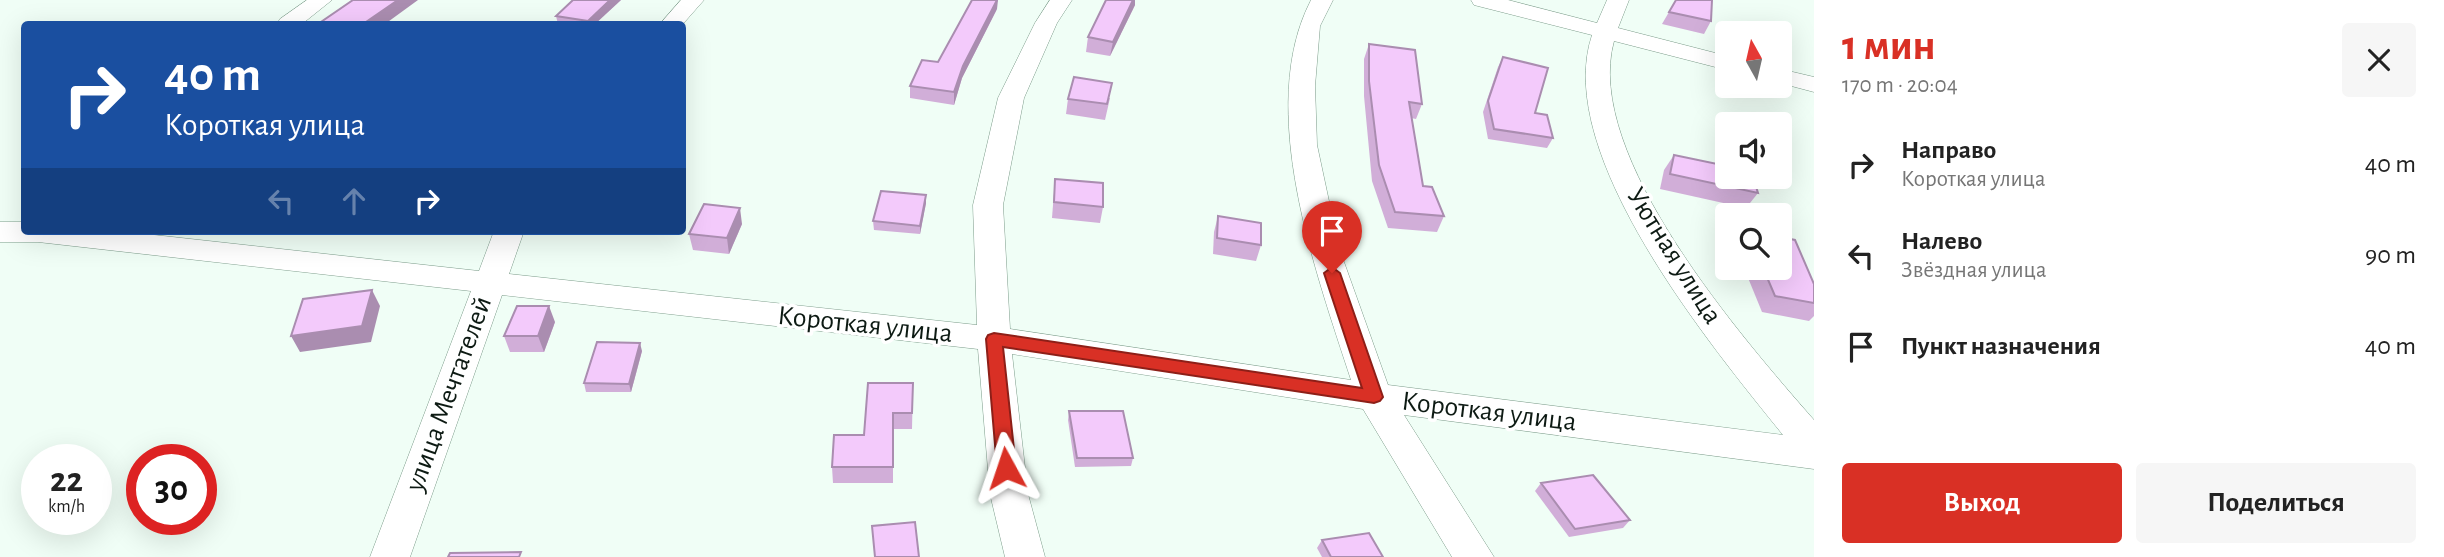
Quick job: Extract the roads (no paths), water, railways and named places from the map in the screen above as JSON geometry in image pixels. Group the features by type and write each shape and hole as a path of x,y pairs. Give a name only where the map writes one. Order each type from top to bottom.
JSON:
{"street":[{"path":"292,21 321,0"},
{"path":"674,21 693,0"},
{"path":"1025,557 1009,494 994,339 988,205 1011,99 1046,23 1061,0"},
{"path":"1322,0 1309,26 1302,86 1304,145 1324,248 1374,397 1474,557"},
{"path":"1482,0 1715,60"},
{"name":"Уютная улица","path":"1618,0 1604,31 1597,74 1607,132 1633,198 1673,265 1756,378 1814,446"},
{"path":"1792,79 1814,85"},
{"name":"Короткая улица","path":"0,232 21,232"},
{"name":"Короткая улица","path":"66,235 994,339 1374,397 1814,454"},
{"name":"улица Мечтателей","path":"390,557 507,235"}]}
